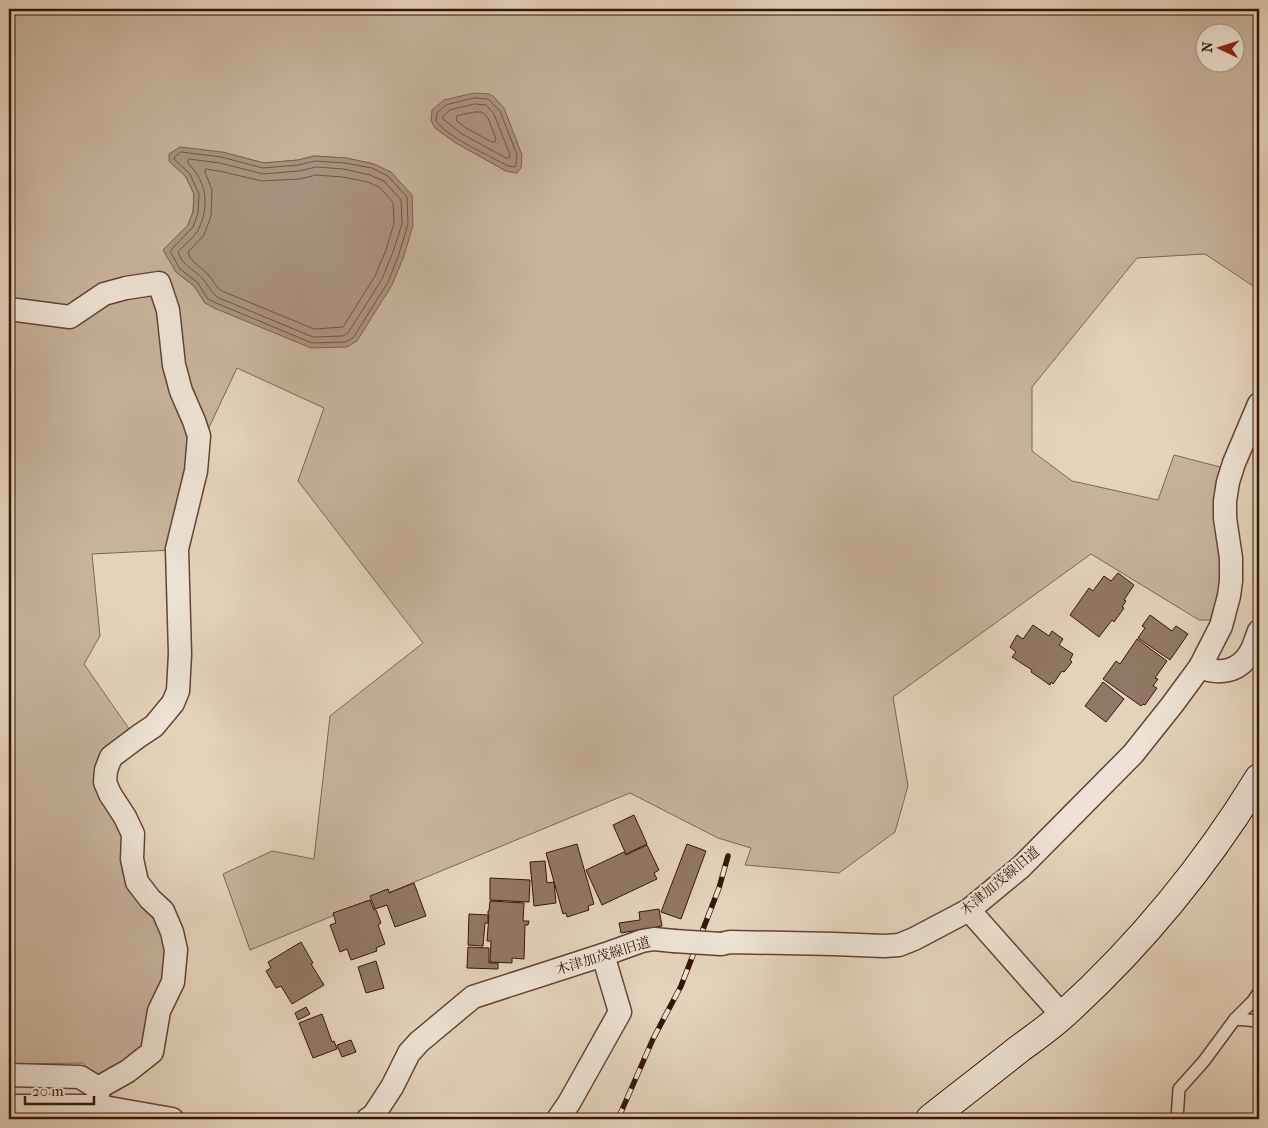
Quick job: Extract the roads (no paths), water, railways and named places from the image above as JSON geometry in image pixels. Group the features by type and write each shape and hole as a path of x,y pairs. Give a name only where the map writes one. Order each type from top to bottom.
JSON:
{"street":[{"path":"9,308 70,317 104,294 126,288 159,283 168,310 174,365 181,391 199,436 196,471 177,549 180,654 178,691 173,703 154,726 111,757 106,770 105,782 133,834 132,859 137,882 150,899 163,911 172,932 176,950 174,982 159,1011 152,1052 128,1070 98,1097"},
{"name":"木津加茂線旧道","path":"368,1119 373,1116 392,1088 409,1053 418,1042 473,997 642,941 721,944 730,942 900,945 969,910 1021,867 1133,754 1200,667 1221,626 1229,596 1231,558 1225,518 1228,482 1259,404"},
{"path":"1200,667 1218,672 1237,667 1245,661 1251,652 1259,631"},
{"path":"930,1119 1062,1015 1110,971 1178,895 1259,778"},
{"path":"969,910 1062,1015"},
{"path":"558,1119 620,1012 603,955"},
{"path":"9,1074 80,1077 98,1097"},
{"path":"9,1106 98,1097 172,1119"}],"lane":[{"path":"1177,1119 1179,1089 1259,992"},
{"path":"1235,1019 1259,1021"}],"water":[{"path":"474,93 493,96 504,108 522,155 521,168 517,173 506,171 456,143 435,128 431,121 432,110 444,100"},
{"path":"180,147 222,152 264,163 298,160 314,156 346,158 374,164 391,172 412,195 413,225 404,256 392,285 357,341 347,347 311,348 205,303 194,286 176,272 163,250 188,225 193,212 194,194 186,177 169,161 169,154"}],"railway":[{"path":"618,1119 653,1039 681,986 719,888 728,856"}]}
